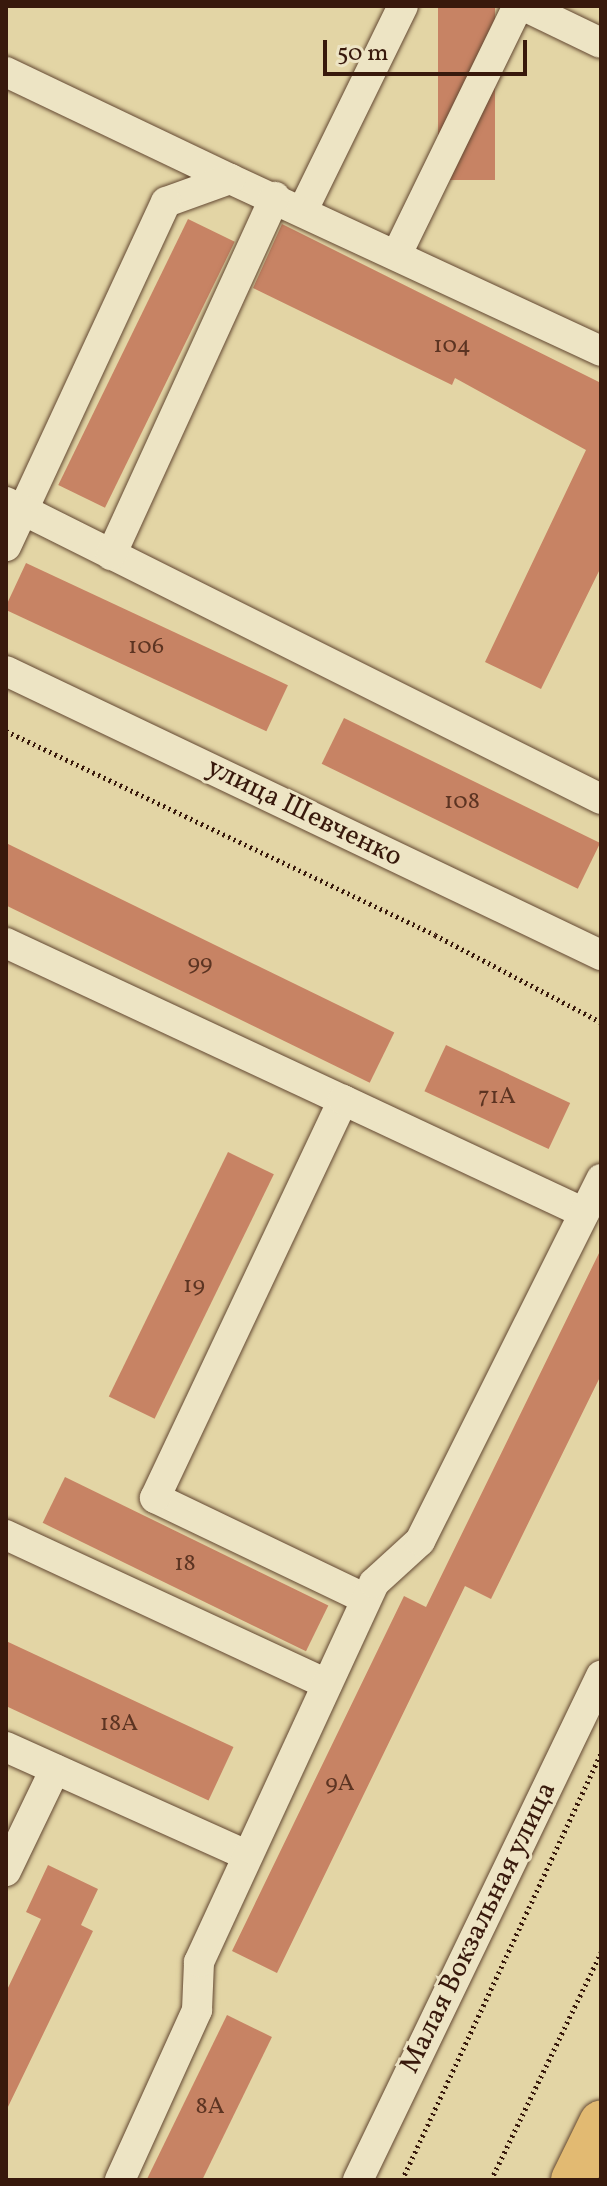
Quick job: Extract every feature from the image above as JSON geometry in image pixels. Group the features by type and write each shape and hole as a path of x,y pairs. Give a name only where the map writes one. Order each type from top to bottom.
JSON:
{"highway":[{"path":"573,2180 601,2123"}],"street":[{"path":"303,210 403,6"},
{"path":"397,254 518,6"},
{"path":"524,6 601,43"},
{"path":"6,72 601,351"},
{"path":"6,546 14,506 166,202 230,179"},
{"path":"111,555 275,197"},
{"path":"14,506 601,799"},
{"name":"улица Шевченко","path":"6,671 601,955"},
{"path":"6,943 584,1213"},
{"path":"343,1100 155,1498 366,1599"},
{"path":"120,2180 197,2010 199,1962 366,1599 374,1583 420,1541 601,1179"},
{"path":"6,1535 327,1684"},
{"name":"Малая Вокзальная улица","path":"358,2180 601,1676"},
{"path":"6,1747 248,1856"},
{"path":"6,1871 55,1769"}],"path":[{"path":"6,731 435,935 601,1022"},
{"path":"403,2180 601,1754"},
{"path":"491,2180 601,1952"}],"building":[{"path":"438,6 495,6 495,180 438,180"},
{"path":"188,219 235,242 105,508 58,485"},
{"path":"282,224 601,383 601,567 541,689 485,662 586,450 455,378 452,385 253,288"},
{"path":"26,563 288,685 266,731 6,610"},
{"path":"344,718 600,843 578,889 322,764"},
{"path":"6,843 394,1032 370,1083 6,905"},
{"path":"446,1045 570,1103 549,1149 424,1091"},
{"path":"228,1152 274,1174 155,1419 109,1396"},
{"path":"601,1249 601,1375 491,1599 465,1586 277,1973 232,1951 404,1596 426,1607"},
{"path":"65,1477 328,1605 306,1651 43,1523"},
{"path":"6,1641 233,1747 209,1801 6,1706"},
{"path":"48,1865 98,1889 81,1925 93,1931 6,2111 6,1992 41,1919 26,1912"},
{"path":"227,2015 272,2037 202,2180 147,2179"}]}
